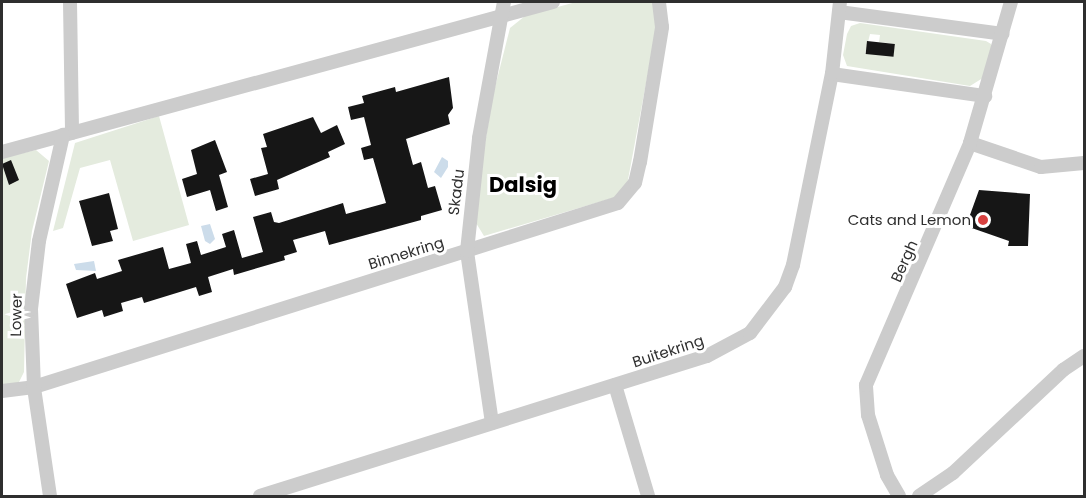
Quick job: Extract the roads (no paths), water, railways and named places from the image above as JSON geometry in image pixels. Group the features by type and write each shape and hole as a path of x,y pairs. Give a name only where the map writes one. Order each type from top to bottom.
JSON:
{"street":[{"name":"Lower","path":"50,496 34,387 31,309 35,273 67,134 70,2"},
{"path":"2,152 503,8 553,2"},
{"name":"Binnekring","path":"2,391 34,387 603,210 628,194 640,162 662,27 659,2"},
{"name":"Bergh","path":"899,496 887,475 868,415 866,385 970,143 1011,2"},
{"path":"840,7 1003,34"},
{"name":"Buitekring","path":"260,496 615,385 727,347 750,333 768,314 785,287 793,265 832,74 840,7"},
{"name":"Skadu","path":"492,423 467,251 479,138 503,8"},
{"path":"832,74 985,96"},
{"path":"970,143 1041,166 1084,163"},
{"path":"919,496 953,473 1063,370 1084,356"},
{"path":"615,385 648,496"}],"water":[{"path":"442,157 448,161 448,167 441,178 434,172"},
{"path":"210,224 215,239 210,244 205,241 201,226"},
{"path":"94,261 96,271 76,270 74,264"}],"place":[{"name":"Cats and Lemon","path":"983,220"}],"district":[{"name":"Dalsig","path":"523,185"}]}
